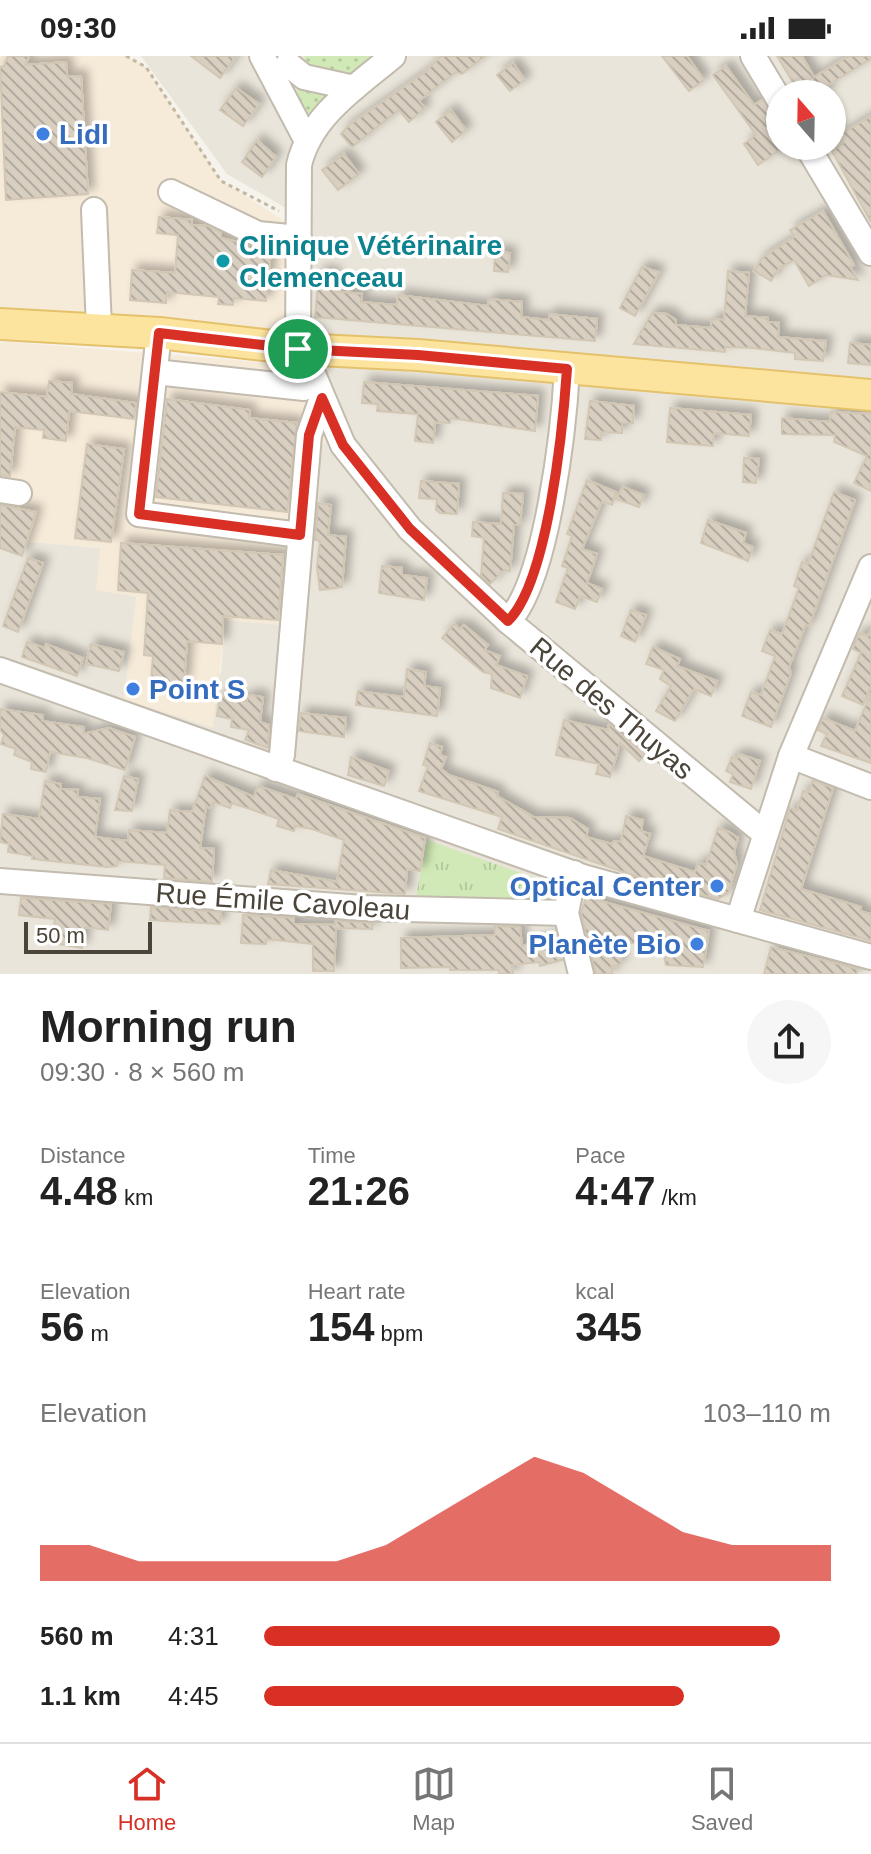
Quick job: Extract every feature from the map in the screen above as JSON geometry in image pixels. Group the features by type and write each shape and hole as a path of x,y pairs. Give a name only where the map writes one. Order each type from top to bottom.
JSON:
{"main road":[{"path":"0,324 99,328 298,349 418,355 871,395"}],"street":[{"path":"262,56 304,77 354,88"},
{"path":"298,349 299,165 307,141 325,115 393,56"},
{"path":"753,56 767,80"},
{"path":"287,66 291,117 307,141"},
{"path":"815,160 871,253"},
{"path":"171,192 258,234 299,230"},
{"path":"94,210 99,328"},
{"path":"159,333 139,514 300,535"},
{"name":"Rue des Thuyas","path":"298,349 343,445 410,529 508,621 764,833"},
{"path":"508,621 524,600 543,535 567,369"},
{"path":"155,372 319,390 309,435 282,755 276,769"},
{"path":"738,920 791,756 871,567"},
{"path":"0,670 574,873 871,957"},
{"path":"791,756 871,787"},
{"path":"574,873 566,913 581,974"},
{"name":"Rue Émile Cavoleau","path":"0,881 363,908 566,913"}],"path":[{"path":"126,56 146,67 221,181 299,230"}],"shaded area":[{"path":"0,56 126,56 146,67 221,180 289,224 289,332 0,313"},
{"path":"141,56 871,56 871,974 0,974 0,531 31,542 100,548 136,597 221,674 225,620 301,626 321,447 328,440 325,332 308,331 311,210 291,211 227,174"},
{"path":"0,343 296,365 328,440 321,447 301,627 226,620 213,728 124,699 136,597 96,590 100,548 31,542 0,531"}],"green space":[{"path":"305,56 384,56 365,69 335,75 305,63"},
{"path":"296,85 326,89 329,96 312,120 303,118"},
{"path":"427,840 552,884 549,901 416,897"}],"building":[{"name":"Lidl","path":"8,56 29,56 25,65 66,62 67,77 81,76 88,194 6,200 0,67 4,66"},
{"path":"191,56 236,56 220,78"},
{"path":"441,56 485,56 462,74 456,72 419,101 425,108 409,122 399,110 352,147 341,134 348,126 424,73"},
{"path":"662,56 687,56 704,80 689,91"},
{"path":"777,56 802,56 814,77 849,56 871,56 871,59 836,80 792,80"},
{"path":"513,63 525,80 510,91 497,75"},
{"path":"726,66 754,105 762,100 766,104 766,159 758,165 744,144 756,135 713,75"},
{"path":"236,88 259,104 243,126 220,110"},
{"path":"451,110 466,130 452,142 436,122"},
{"path":"871,116 871,222 837,160 846,160 846,131"},
{"path":"257,140 276,157 262,177 242,162"},
{"path":"344,154 359,174 338,190 322,170"},
{"path":"823,211 854,265 850,267 858,280 826,275 809,286 794,260 779,268 771,281 754,271 762,258 794,237 790,230"},
{"name":"Clinique Vétérinaire Clemenceau","path":"159,217 192,220 191,225 208,226 221,233 221,238 271,250 266,301 234,298 233,305 218,304 219,297 167,292 166,303 130,300 132,270 175,273 178,235 157,233"},
{"path":"495,251 510,253 508,272 494,271"},
{"path":"642,267 659,272 635,316 620,308"},
{"path":"728,271 749,273 745,316 768,318 768,322 779,323 778,337 826,341 823,361 795,359 795,353 753,348 725,347 725,352 634,344 652,313 667,314 676,320 676,325 711,328 712,319 724,320"},
{"path":"319,272 334,273 333,291 362,294 361,302 397,305 398,295 488,306 489,299 522,302 521,317 549,320 549,314 597,319 595,341 315,317"},
{"path":"850,343 871,345 871,365 848,363"},
{"path":"49,381 72,383 71,394 136,403 134,419 69,411 66,441 43,438 44,430 15,427 10,476 0,475 0,392 47,397"},
{"path":"364,382 538,396 535,431 451,418 450,423 435,422 433,443 415,441 418,414 377,411 378,404 362,403"},
{"path":"167,399 250,410 249,418 297,423 287,512 156,497"},
{"path":"590,401 634,406 633,423 622,423 622,433 602,432 601,440 585,439"},
{"path":"670,408 751,415 749,436 714,433 713,446 667,442"},
{"path":"831,412 871,414 871,491 854,483 867,456 834,442 835,435 782,434 782,418 830,422"},
{"path":"87,444 124,449 111,542 75,538"},
{"path":"744,458 759,459 756,483 743,482"},
{"path":"587,480 616,492 612,505 602,501 582,549 597,554 587,583 602,589 597,602 580,596 575,609 556,602 568,568 562,566 572,536 567,534"},
{"path":"421,481 459,484 457,514 436,510 437,499 419,498"},
{"path":"623,487 644,495 639,507 616,499"},
{"path":"834,492 855,500 809,626 806,624 789,667 791,673 771,727 742,716 751,692 761,695 775,656 762,651 770,630 782,634 799,588 794,586 802,562 808,564"},
{"path":"503,493 523,494 520,525 514,525 510,571 504,570 490,584 481,575 484,538 472,536 473,522 501,524"},
{"path":"318,503 331,505 328,535 346,537 342,587 320,590 317,567 320,541 315,540"},
{"path":"0,505 36,512 22,556 0,548"},
{"path":"708,520 746,533 743,543 753,547 748,561 701,543"},
{"path":"121,543 283,555 278,620 223,616 222,644 187,641 184,683 151,681 153,656 144,655 148,593 118,590"},
{"path":"28,558 43,563 18,632 3,626"},
{"path":"382,566 402,568 402,575 427,578 424,600 379,593"},
{"path":"631,610 646,615 635,642 621,636"},
{"path":"454,624 460,629 464,625 488,645 484,650 500,656 496,665 527,676 520,698 491,688 492,674 483,672 442,638"},
{"path":"871,629 871,686 863,705 842,696 861,653 853,649 855,643 860,633 868,636"},
{"path":"27,642 45,648 46,644 83,658 77,676 22,657"},
{"path":"91,644 124,652 119,671 86,664"},
{"path":"653,647 680,659 677,666 717,681 711,696 694,689 675,721 656,711 671,686 660,679 664,670 646,664"},
{"path":"407,669 426,672 424,686 440,688 437,716 356,705 358,691 404,697"},
{"path":"871,693 871,763 821,746 827,734 818,730 823,718 855,731"},
{"path":"248,695 263,697 260,722 269,725 268,748 245,740 249,730 231,727 232,719 217,716 220,696 247,701"},
{"path":"0,709 43,715 42,721 84,727 83,734 109,728 135,737 125,770 87,758 50,752 46,772 31,769 32,762 14,755 16,749 1,744 4,735 0,730"},
{"path":"301,713 346,718 344,737 299,731"},
{"path":"564,720 608,730 609,724 646,754 639,761 620,743 610,777 596,774 599,764 556,755"},
{"path":"430,743 442,747 440,755 446,757 441,769 449,775 498,792 497,796 534,817 570,818 588,829 586,837 612,844 614,841 621,842 626,816 643,820 641,831 650,834 643,856 695,872 698,863 706,865 718,828 729,832 738,838 734,852 737,864 728,893 718,899 632,875 498,829 502,817 419,791 428,766 423,765"},
{"path":"739,754 760,761 751,789 730,782 733,774 726,771 732,757 737,759"},
{"path":"351,757 389,771 384,786 348,775"},
{"path":"124,776 138,779 132,811 115,810"},
{"path":"205,776 254,797 258,786 296,799 298,794 425,838 420,871 407,869 405,894 268,884 271,870 337,882 344,840 312,829 295,826 294,831 277,826 279,819 232,803 230,808 213,802 210,808 206,806 200,848 214,849 212,882 164,878 165,865 118,861 117,866 107,867 32,859 33,856 8,852 9,844 0,842 3,814 39,819 45,781 61,784 60,789 78,790 77,797 100,799 95,837 128,841 129,830 167,833 170,810 192,812"},
{"path":"813,780 833,788 801,889 861,907 860,911 871,914 871,941 760,910 790,808 797,811 803,791 809,792"},
{"path":"586,897 709,931 703,967 666,965 663,951 617,939 621,964 611,967 613,974 596,974 581,913"},
{"path":"21,898 111,904 108,930 85,927 82,948 52,943 55,919 19,915"},
{"path":"151,907 221,912 220,924 150,920"},
{"path":"243,915 294,918 294,924 335,925 335,921 372,923 372,929 336,928 334,971 313,971 313,944 266,939 266,944 241,943"},
{"path":"495,926 520,927 522,946 556,937 562,960 540,966 539,962 512,965 513,974 499,974 499,970 450,970 450,967 401,968 401,938 495,935"},
{"path":"771,947 858,969 857,974 764,974"}],"place":[{"name":"Lidl","path":"43,134"},
{"name":"Clinique Vétérinaire Clemenceau","path":"223,261"},
{"name":"Point S","path":"133,689"},
{"name":"Optical Center","path":"717,886"},
{"name":"Planète Bio","path":"697,944"}],"route":[{"path":"159,333 298,349 418,355 567,369 543,535 524,600 508,621 410,529 343,445 322,398 309,435 300,535 139,514 159,333"}]}
